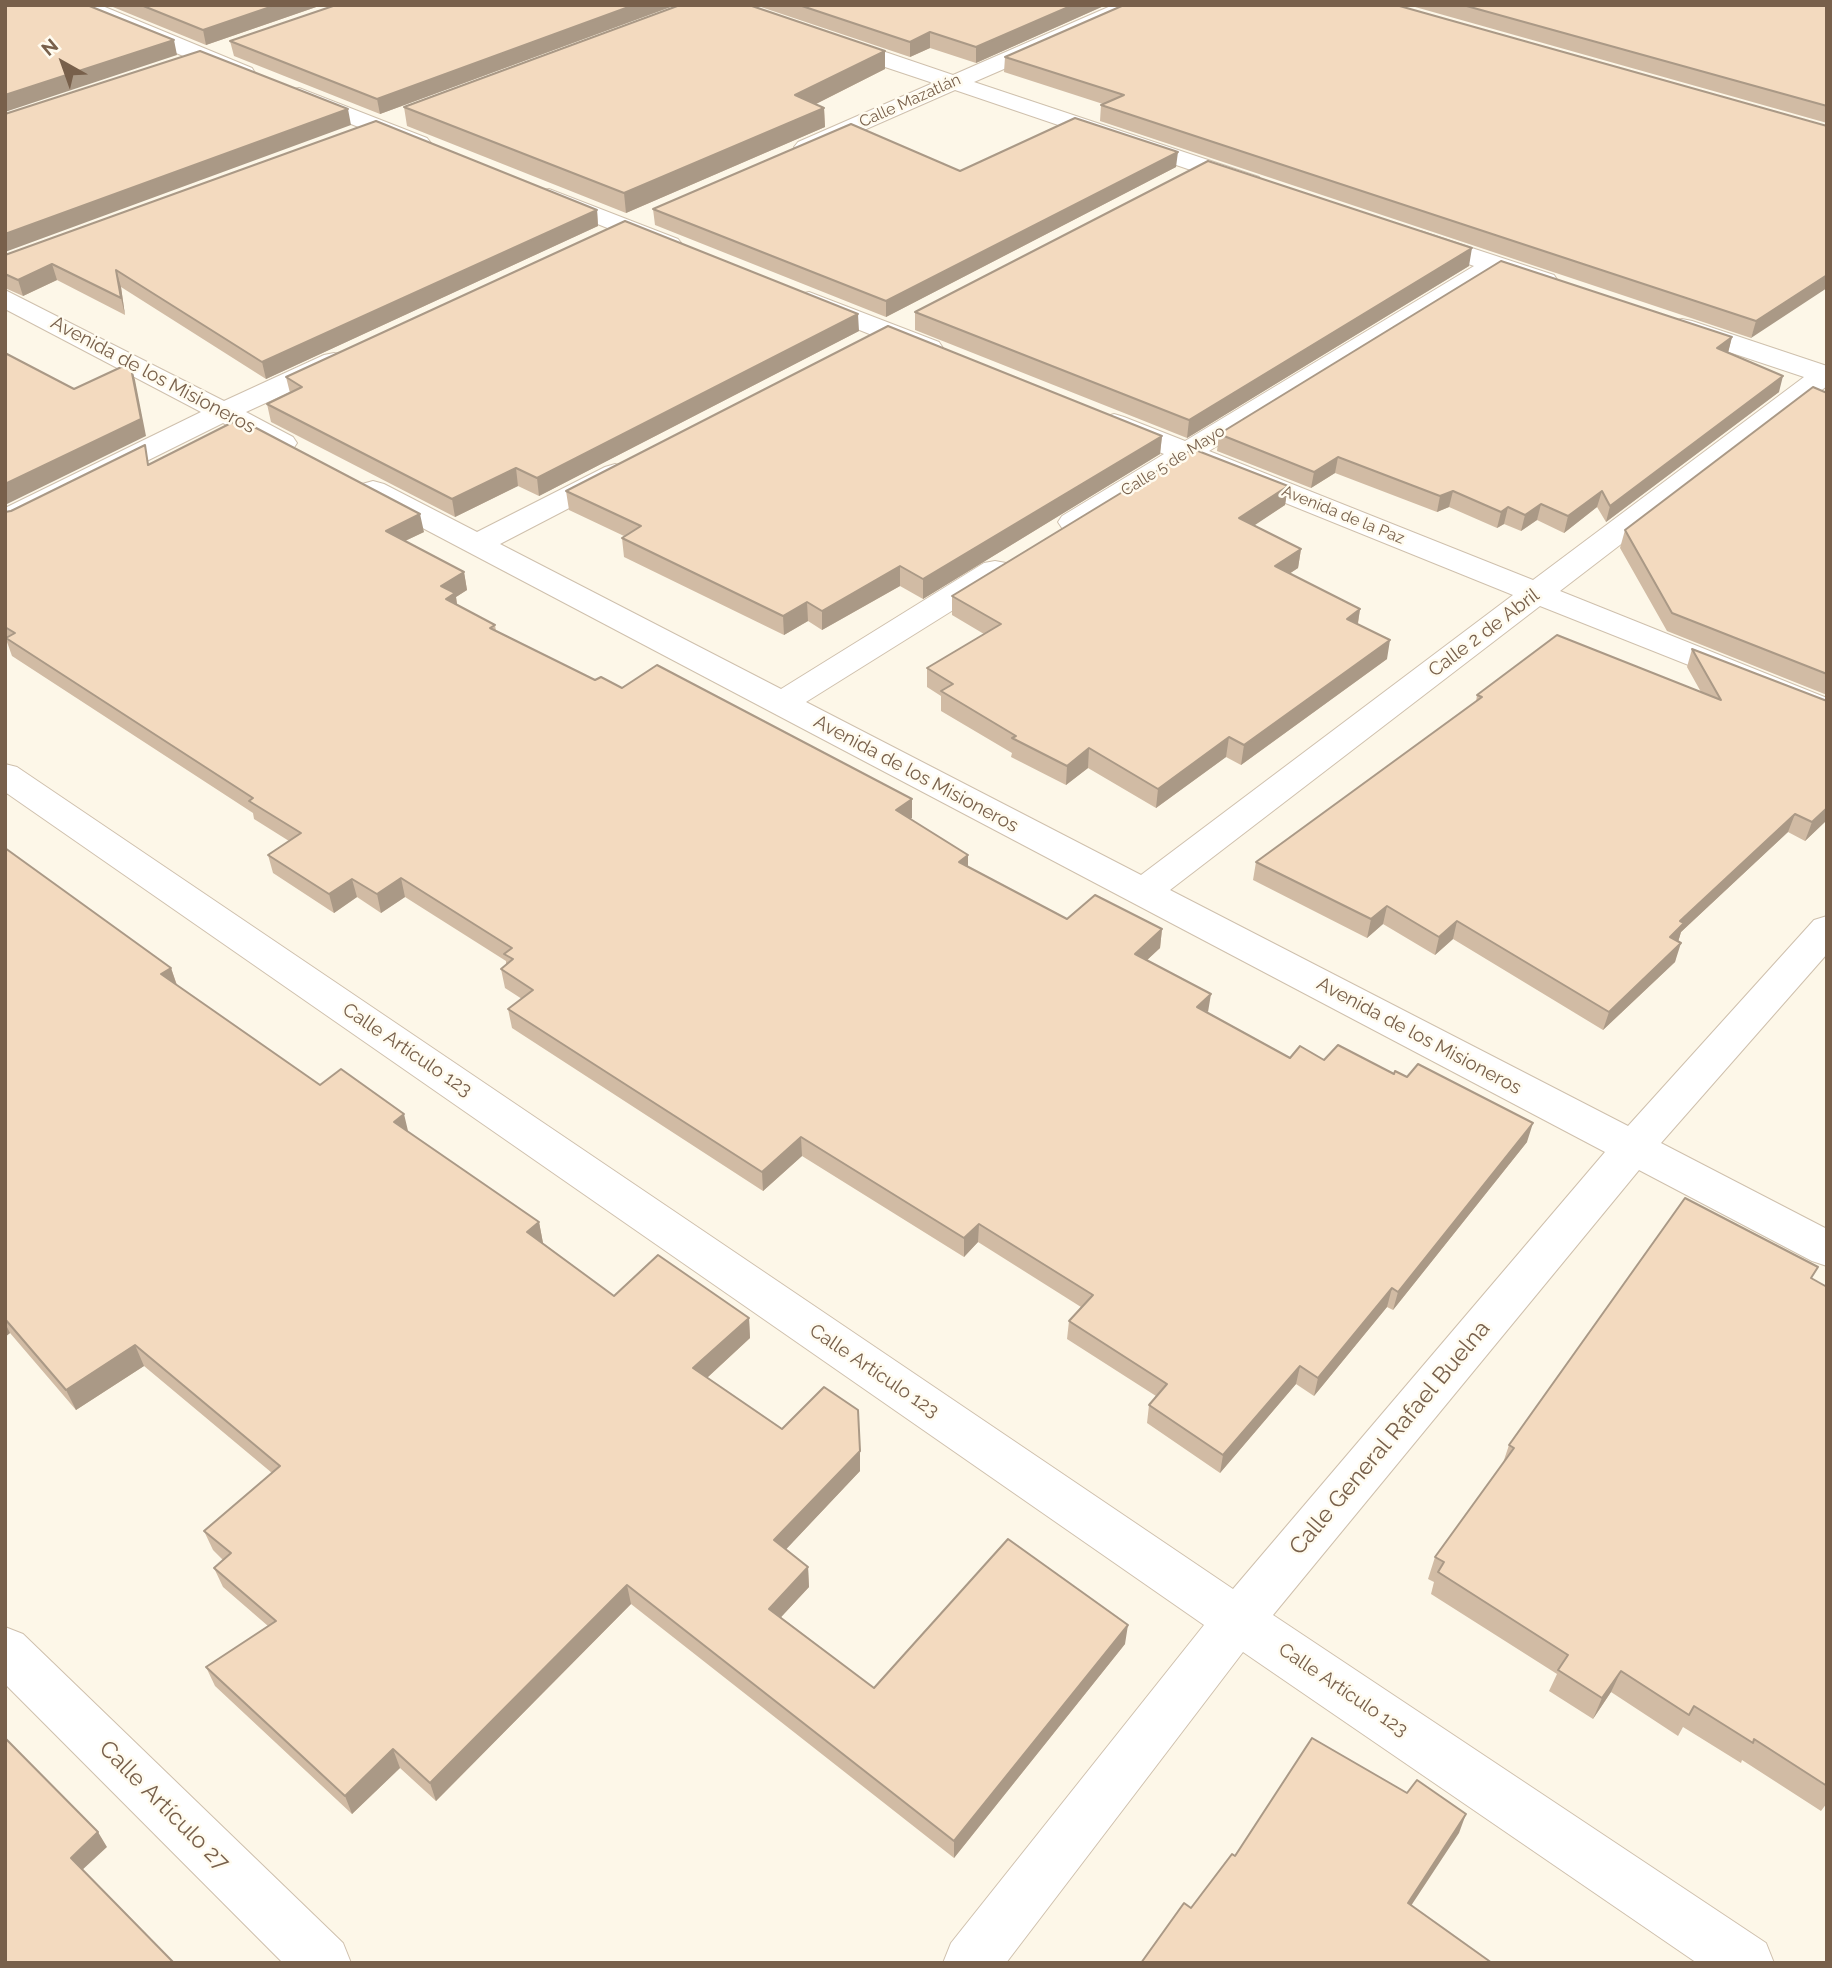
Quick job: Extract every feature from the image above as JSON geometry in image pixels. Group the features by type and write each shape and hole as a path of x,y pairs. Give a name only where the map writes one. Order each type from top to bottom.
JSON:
{"street":[{"path":"81,5 443,153"},
{"name":"Calle Mazatlán","path":"789,154 1132,5"},
{"path":"813,35 1270,189"},
{"path":"167,69 242,44"},
{"path":"353,137 404,117"},
{"path":"1167,186 1204,166"},
{"path":"521,184 687,251"},
{"path":"600,237 650,215"},
{"path":"1403,233 1561,286"},
{"name":"Calle 5 de Mayo","path":"781,703 1495,264"},
{"path":"787,291 875,338 950,357"},
{"name":"Avenida de los Misioneros","path":"5,298 307,456"},
{"path":"875,338 924,313"},
{"path":"1654,317 1826,375"},
{"path":"5,520 223,412 361,348"},
{"name":"Calle 2 de Abril","path":"1143,892 1826,375"},
{"name":"Avenida de la Paz","path":"1087,412 1827,710"},
{"path":"476,544 633,463"},
{"name":"Avenida de los Misioneros","path":"344,475 1827,1249"},
{"name":"Calle Artículo 123","path":"5,775 1238,1620 1746,1963"},
{"name":"Calle General Rafael Buelna","path":"971,1963 1238,1620 1633,1148 1827,929"},
{"name":"Calle Artículo 27","path":"5,1650 323,1963"}],"building":[{"path":"5,5 87,5 174,40 5,95"},
{"path":"141,5 276,5 203,30"},
{"path":"336,5 634,5 377,99 230,41"},
{"path":"680,5 749,5 885,51 795,95 824,108 624,193 404,107"},
{"path":"799,5 1073,5 976,47 930,32 910,42"},
{"path":"1124,5 1396,5 1827,126 1827,275 1756,321 1101,105 1124,95 1005,57"},
{"path":"1463,5 1827,5 1827,106"},
{"path":"200,51 348,109 5,234 5,114"},
{"path":"1075,118 1178,152 886,301 653,209 851,124 960,171"},
{"path":"376,121 597,210 262,362 116,270 121,298 52,264 18,280 5,274 5,255"},
{"path":"1208,161 1472,248 1189,420 915,312"},
{"path":"625,221 858,314 537,478 516,468 452,499 267,404 302,387 286,377"},
{"path":"1501,261 1732,337 1717,348 1783,376 1610,506 1602,491 1568,516 1541,504 1525,515 1508,507 1501,512 1453,491 1440,496 1338,457 1314,472 1219,434"},
{"path":"888,326 1162,436 923,579 900,566 822,611 807,602 783,616 622,538 641,526 566,491"},
{"path":"5,353 74,389 130,363 141,419 5,484"},
{"path":"1813,387 1827,393 1827,674 1672,613 1625,530"},
{"path":"239,419 420,514 386,531 464,572 441,586 455,593 446,599 495,625 490,628 595,680 601,677 622,688 657,665 912,799 896,810 968,855 959,862 1067,919 1095,895 1162,929 1135,954 1211,994 1197,1007 1290,1058 1300,1046 1324,1060 1338,1045 1394,1074 1395,1071 1407,1077 1418,1064 1533,1123 1398,1292 1392,1288 1318,1378 1300,1366 1223,1455 1149,1405 1167,1384 1069,1321 1093,1295 979,1224 964,1238 801,1137 762,1172 508,1009 533,990 501,969 513,959 504,954 512,948 401,878 377,894 352,879 329,894 268,855 301,833 249,801 253,798 6,638 15,633 5,627 5,512 145,445 148,465"},
{"path":"1193,449 1288,486 1239,518 1301,549 1275,566 1360,609 1347,619 1390,640 1244,745 1229,737 1158,789 1089,748 1067,766 1012,738 1016,736 941,691 953,684 927,668 1001,624 952,596"},
{"path":"1557,635 1721,700 1692,649 1827,701 1827,808 1812,822 1795,814 1680,921 1684,923 1670,937 1681,943 1609,1012 1457,921 1439,937 1387,906 1371,919 1256,862 1482,697 1477,695"},
{"path":"5,848 171,968 161,974 320,1085 341,1069 404,1114 394,1122 539,1222 527,1232 614,1296 658,1255 749,1318 693,1368 782,1429 824,1387 858,1410 860,1451 774,1540 808,1567 769,1609 874,1688 1008,1539 1128,1625 954,1841 627,1585 430,1783 393,1749 345,1796 206,1667 276,1621 214,1568 231,1553 204,1531 280,1466 135,1345 66,1390 5,1319"},
{"path":"1685,1198 1818,1267 1811,1278 1827,1287 1827,1786 1754,1739 1753,1743 1694,1706 1689,1715 1621,1671 1602,1698 1558,1670 1568,1655 1438,1572 1444,1562 1435,1557 1514,1448 1509,1445"},
{"path":"5,1738 98,1832 71,1858 174,1963 5,1963"},
{"path":"1312,1738 1407,1793 1417,1780 1466,1814 1408,1903 1492,1963 1141,1963 1184,1903 1191,1908 1232,1854 1235,1856"}]}
